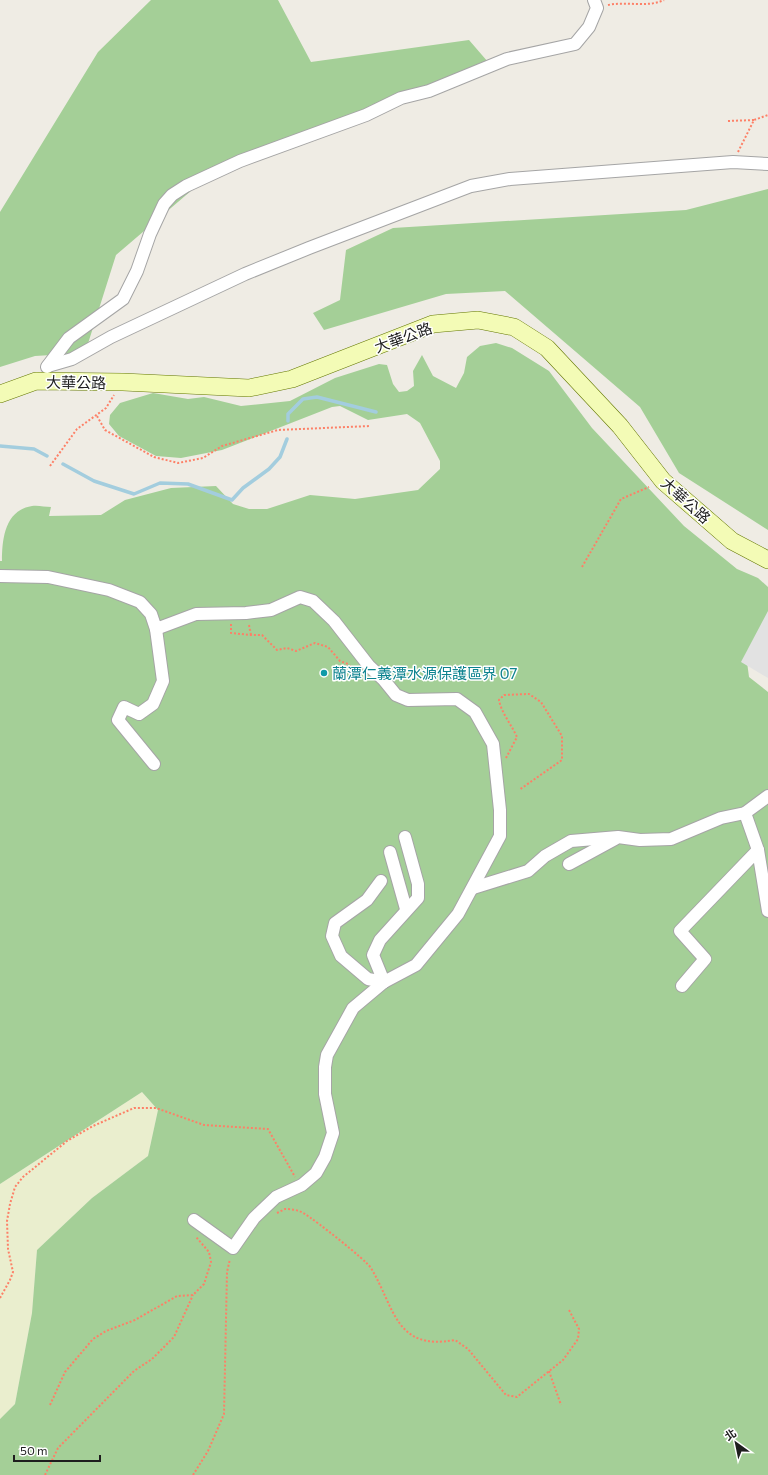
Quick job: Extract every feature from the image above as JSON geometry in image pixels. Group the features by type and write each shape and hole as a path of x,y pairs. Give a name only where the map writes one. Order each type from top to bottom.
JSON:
{"main road":[{"name":"大華公路","path":"1,390 36,381 123,382 250,388 292,379 433,324 478,320 514,327 547,348 620,426 663,481 732,541 768,560"}],"street":[{"path":"36,381 69,338 123,299 137,271 150,234 164,204 172,195 186,186 240,161 366,115 401,98 428,91 507,59 575,44 589,27 596,4"},
{"path":"48,366 72,359 111,337 245,274 471,186 510,179 733,162 768,164"},
{"path":"0,576 48,577 110,590 140,602 151,614 156,629 163,681 153,704 139,714 124,707 118,720 154,764"},
{"path":"156,629 196,614 271,610 300,597 313,601 334,621 369,666 384,679 396,695 408,700 457,699 475,712 493,744 500,810 500,836 458,914 416,966 384,982 353,1008 327,1055 325,1067 325,1094 333,1133 325,1157 316,1173 302,1185 276,1197 254,1218 233,1248 194,1220"},
{"path":"473,888 528,871 545,856 571,841 618,837 640,840 671,839 721,818 745,813 768,796"},
{"path":"745,813 758,850 768,910"},
{"path":"384,982 373,955 380,940 406,909 418,898 418,884 405,837"},
{"path":"569,864 618,837"},
{"path":"682,986 705,959 680,931 758,850"},
{"path":"390,852 406,909"},
{"path":"381,880 367,900 335,923 332,936 341,956 368,979 384,982"}],"path":[{"path":"596,4 655,4 664,0"},
{"path":"728,120 754,120 768,115"},
{"path":"733,162 754,120"},
{"path":"50,466 77,429 97,416 106,408 123,382"},
{"path":"97,416 105,430 154,457 178,463 202,458 222,446 278,430 370,426"},
{"path":"582,567 621,499 663,481"},
{"path":"230,613 231,633 262,635 277,650 287,648 296,651 315,643 328,646 340,661 348,664 355,672 369,666"},
{"path":"496,774 517,737 508,718 500,710 499,700 504,695 529,694 541,702 562,736 562,760 520,790"},
{"path":"0,1298 13,1272 8,1249 7,1221 15,1187 23,1177 67,1141 93,1126 134,1108 156,1108 204,1125 268,1129 283,1155 290,1172 302,1185"},
{"path":"254,1218 266,1219 285,1209 294,1210 304,1214 370,1267 390,1309 400,1326 413,1336 426,1342 440,1343 455,1340 468,1349 506,1396 517,1397 550,1372 563,1360 578,1339 579,1329 569,1310"},
{"path":"45,1475 58,1448 134,1371 152,1359 174,1337 193,1295 204,1284 211,1262 209,1252 192,1232 191,1224 194,1220"},
{"path":"193,1475 208,1451 224,1414 227,1272 233,1248"},
{"path":"50,1405 64,1372 93,1339 106,1331 135,1320 176,1296 193,1295"},
{"path":"550,1372 561,1405"}],"green space":[{"path":"151,0 278,0 311,62 469,40 488,62 199,184 116,255 85,353 35,356 0,367 0,212 98,52"},
{"path":"768,189 768,530 679,473 640,407 505,291 446,294 324,330 313,313 340,300 346,250 393,228 686,210"},
{"path":"496,343 512,348 549,371 592,428 684,526 737,569 758,578 768,587 768,637 747,662 749,677 768,692 768,1475 0,1475 0,1419 15,1404 32,1313 37,1250 92,1198 148,1156 158,1110 142,1092 0,1184 0,561 2,561 4,535 7,527 16,513 32,506 51,507 49,516 101,515 125,500 171,488 216,486 233,504 249,509 267,509 310,495 355,499 418,490 440,469 440,461 420,423 407,414 368,420 340,406 332,407 222,450 181,458 156,456 119,436 109,424 110,415 120,403 153,393 188,399 204,397 241,406 290,401 335,378 379,364 387,365 393,384 399,392 407,391 414,386 413,371 422,355 433,376 456,388 464,373 467,357 480,346"},
{"path":"142,1092 158,1110 148,1156 92,1198 37,1250 32,1313 15,1404 0,1419 0,1184"}],"shaded area":[{"path":"768,611 768,678 741,662"}],"waterway":[{"path":"288,421 288,414 303,399 317,397 376,412"},
{"path":"63,464 94,481 134,494 160,483 188,484 232,500 243,488 269,469 280,457 287,439"},
{"path":"0,446 34,449 47,456"}],"place":[{"name":"蘭潭仁義潭水源保護區界 07","path":"324,673"}]}
